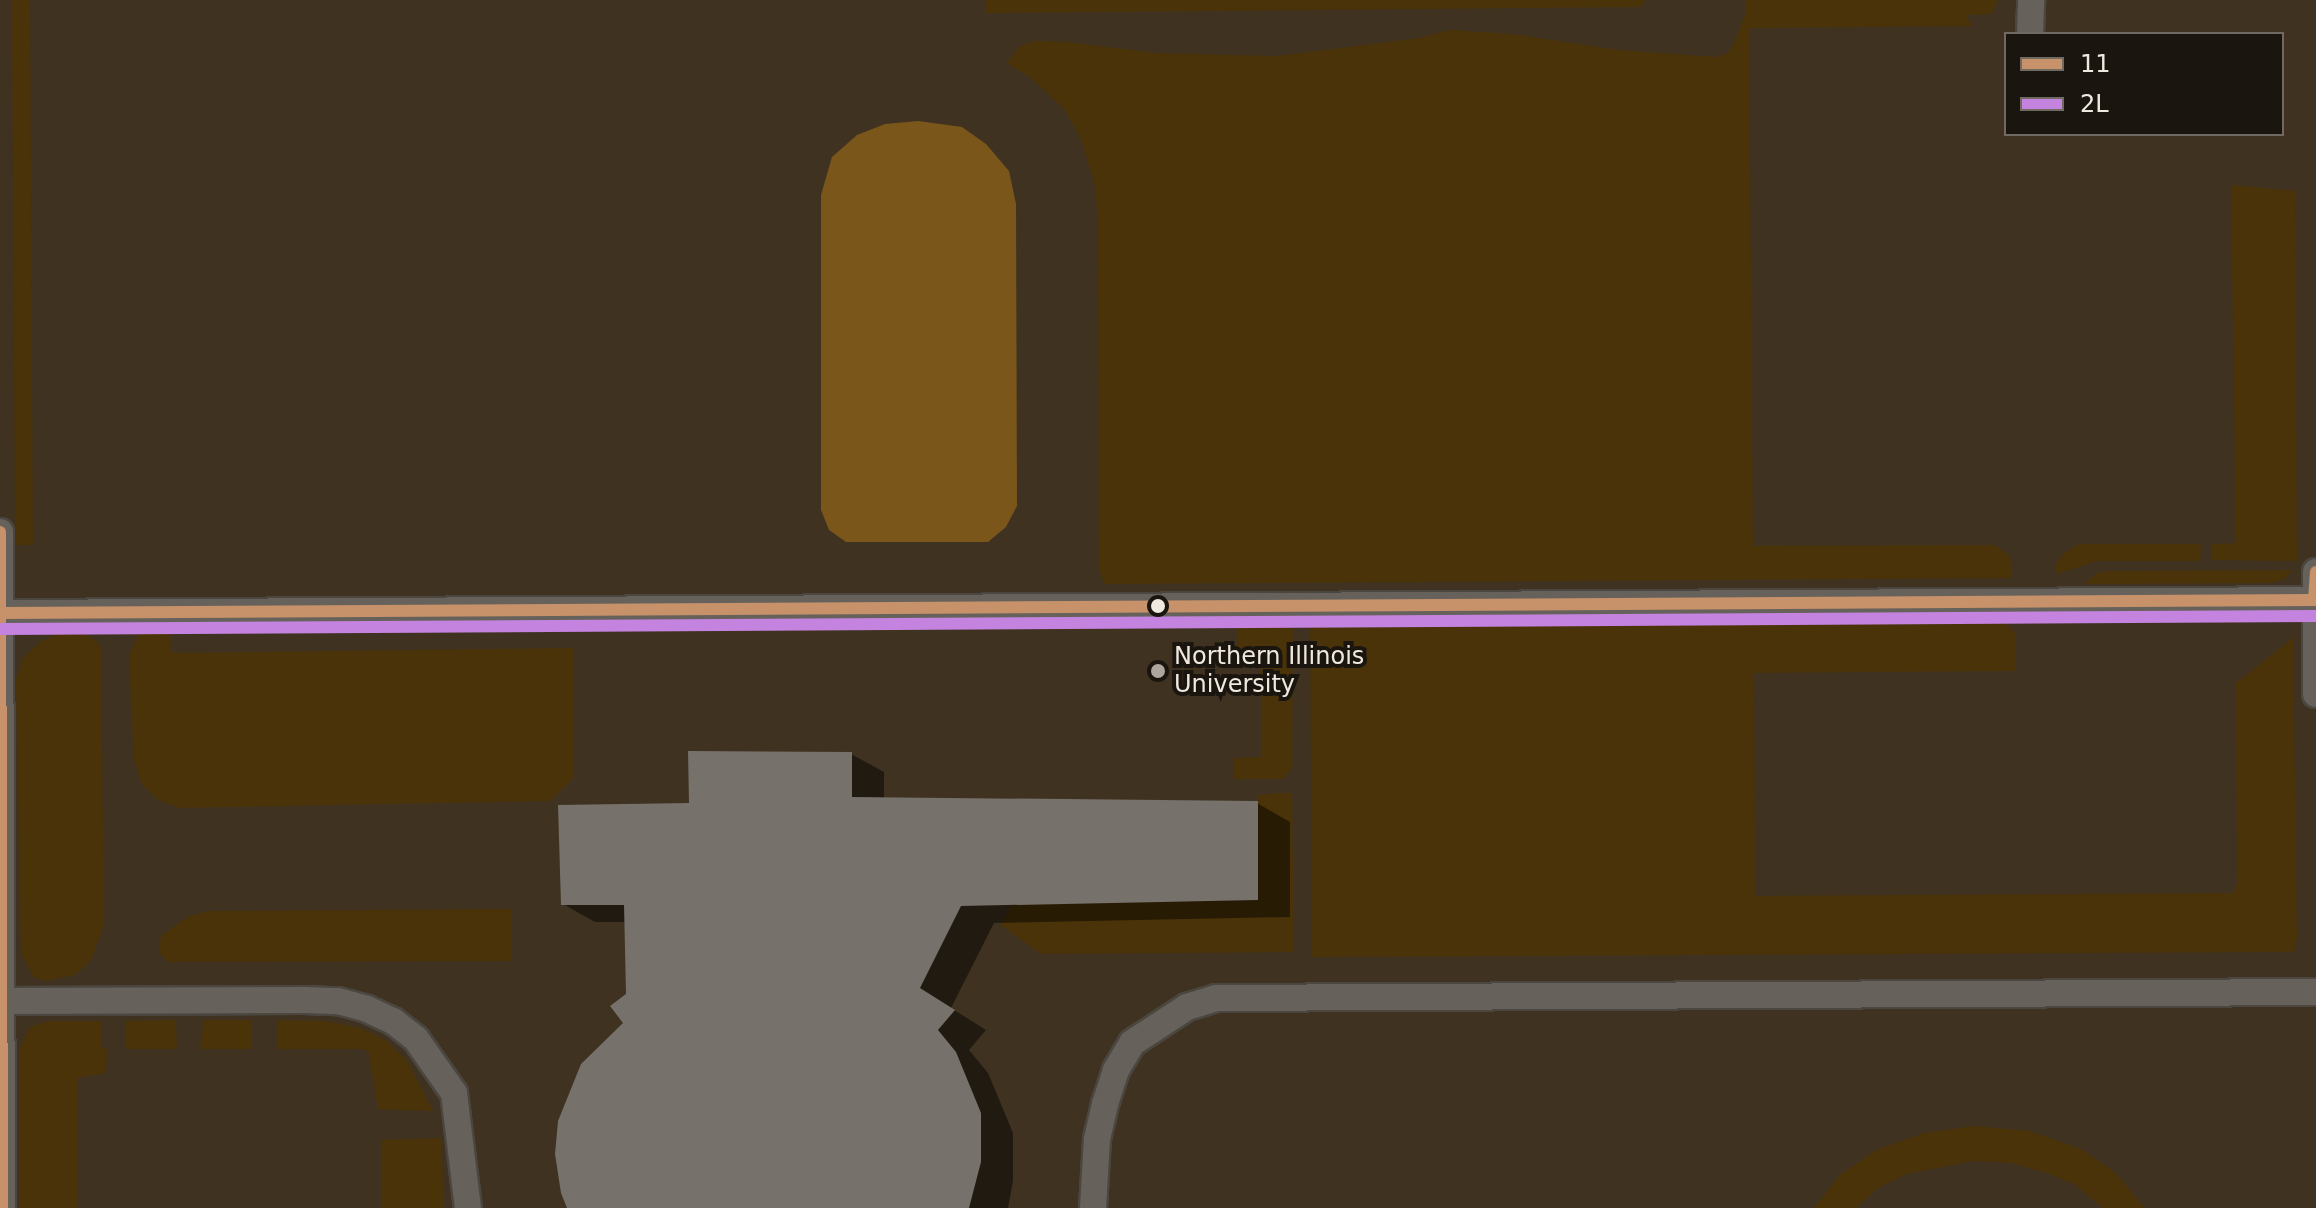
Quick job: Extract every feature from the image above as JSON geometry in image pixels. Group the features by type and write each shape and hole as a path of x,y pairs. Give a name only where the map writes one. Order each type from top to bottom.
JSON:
{"street":[{"path":"2030,32 2031,0"},
{"path":"0,532 2,1208"},
{"path":"2316,572 2316,694"},
{"path":"1,613 2314,600"},
{"path":"1093,1208 1097,1139 1116,1070 1132,1043 1187,1007 1216,998 2316,992"},
{"path":"0,1001 315,1000 338,1001 367,1009 393,1021 416,1039 454,1093 468,1208"}],"shaded area":[{"name":"Northern Illinois University","path":"0,0 2316,0 2316,1208 0,1208"},
{"path":"12,0 30,0 33,545 15,545"},
{"path":"985,0 1646,0 1640,7 986,13"},
{"path":"1745,0 1997,0 1992,14 1965,15 1973,26 1749,28 1753,546 1994,545 2010,556 2012,578 1104,584 1099,567 1098,223 1095,185 1081,139 1065,110 1031,78 1007,63 1020,46 1035,41 1066,42 1157,53 1277,56 1420,38 1449,30 1512,34 1618,50 1716,57 1728,53 1735,41 1745,15"},
{"path":"918,121 962,127 986,144 1009,171 1016,204 1017,506 1006,527 988,542 846,542 829,530 821,510 821,195 832,157 857,135 885,124"},
{"path":"2231,185 2295,191 2297,561 2211,560 2212,544 2236,543"},
{"path":"2079,544 2201,544 2200,561 2097,561 2057,574 2055,566 2062,555"},
{"path":"2292,570 2285,579 2272,583 2084,584 2099,572 2109,571"},
{"path":"1248,619 1293,619 1292,769 1282,779 1234,779 1234,758 1261,757 1261,656 1238,656 1238,624"},
{"path":"2002,621 2015,632 2015,671 1754,673 1755,896 2234,893 2237,883 2236,683 2293,638 2297,937 2294,952 1312,957 1310,625"},
{"path":"141,629 170,629 171,653 573,648 574,777 550,801 180,808 158,800 142,784 134,761 129,655"},
{"path":"61,632 80,632 96,640 101,648 104,925 91,960 75,975 45,981 33,977 21,952 16,679 23,658 40,642"},
{"path":"1292,793 1294,952 1041,954 1001,925 1011,904 1258,900 1258,795"},
{"path":"512,909 512,961 168,962 159,952 161,936 189,916 209,911"},
{"path":"176,1020 177,1049 126,1049 126,1021"},
{"path":"204,1020 251,1020 251,1049 200,1049"},
{"path":"278,1020 327,1021 360,1028 385,1040 407,1061 433,1111 378,1109 369,1053 363,1049 278,1049"},
{"path":"48,1021 101,1021 101,1048 107,1049 106,1073 77,1078 78,1208 19,1208 19,1049 30,1027"},
{"path":"1974,1126 2029,1131 2081,1149 2117,1174 2144,1208 2103,1208 2074,1184 2047,1173 2011,1163 1973,1161 1906,1174 1878,1188 1856,1208 1814,1208 1840,1175 1876,1150 1924,1133"},
{"path":"441,1138 444,1208 381,1208 381,1140"}],"building":[{"path":"688,751 852,752 852,797 1258,801 1258,900 961,906 920,988 955,1010 938,1030 956,1052 981,1113 981,1162 969,1208 567,1208 561,1193 555,1154 558,1121 581,1064 623,1023 610,1006 626,994 624,905 561,905 558,805 689,803"}],"transit line":[{"name":"11","path":"0,532 2,1208"},
{"name":"11","path":"0,613 2314,600 2316,572"},
{"name":"2L","path":"0,629 2316,616"}],"place":[{"name":"Northern Illinois University","path":"1158,671"}]}
